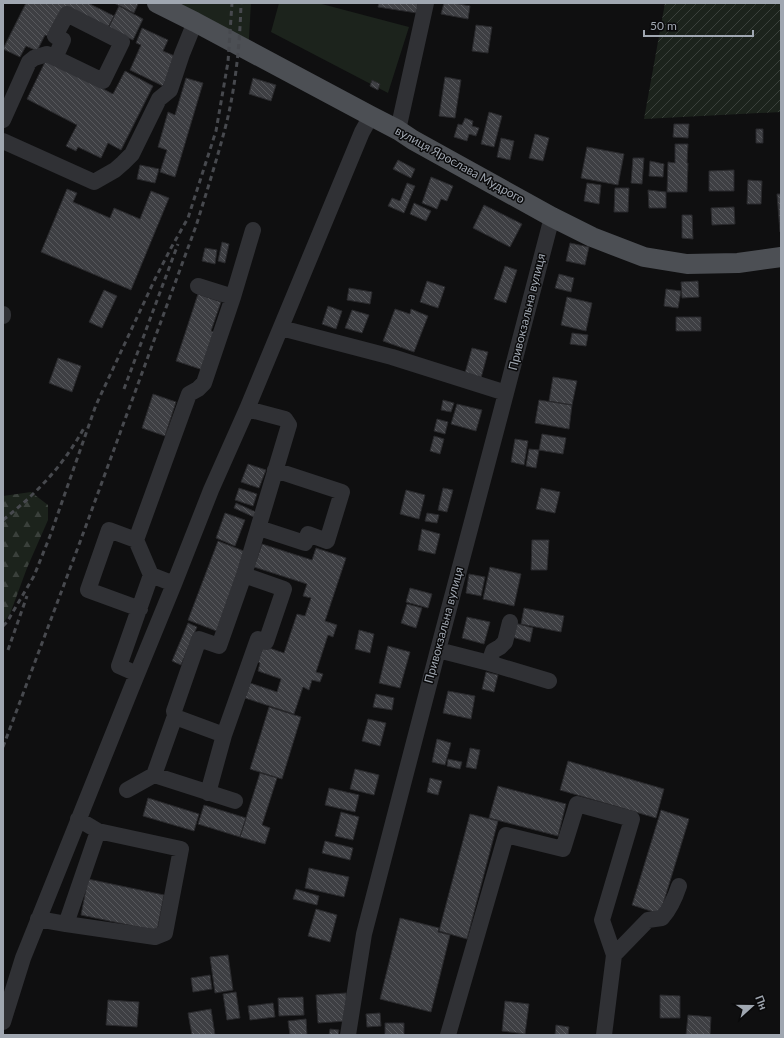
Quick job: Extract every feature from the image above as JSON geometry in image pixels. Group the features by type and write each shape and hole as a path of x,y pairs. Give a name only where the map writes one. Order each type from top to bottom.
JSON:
{"main road":[{"name":"вулиця Ярослава Мудрого","path":"157,3 196,22 398,130 413,140 552,217 592,237 644,257 687,264 738,263 781,257"}],"street":[{"path":"398,130 426,3"},
{"path":"3,120 29,62 34,58 47,54 55,58 103,81 122,42 67,14 55,36 63,40 55,58"},
{"path":"3,141 94,182 115,170 132,154 160,99 170,90 182,54 196,22"},
{"path":"3,1022 23,958 211,490 247,409 362,132 371,116"},
{"name":"Привокзальна вулиця","path":"348,1035 364,934 552,217"},
{"path":"174,584 152,575 136,540 189,394 204,384 233,297 253,230"},
{"path":"198,286 233,297"},
{"path":"281,328 392,357 506,393"},
{"path":"127,790 154,775 175,716 174,711 199,639 219,646 259,528 289,425 285,419 247,409"},
{"path":"259,528 305,543 308,534 327,540 342,492 275,470"},
{"path":"136,540 109,530 88,590 140,609"},
{"path":"137,674 120,666 152,575"},
{"path":"208,793 224,735 258,639 266,642 284,589 244,575"},
{"path":"489,663 493,651 505,642 510,622"},
{"path":"438,650 549,681"},
{"path":"175,716 224,735"},
{"path":"154,775 235,802"},
{"path":"448,1035 506,835 563,849 577,804 632,819 602,920 614,955 604,1035"},
{"path":"38,920 155,937 165,933 181,849 98,831 78,819"},
{"path":"66,924 98,831"},
{"path":"614,955 648,920 662,918 666,914 675,898 679,886"}],"green space":[{"path":"149,3 251,3 248,55"},
{"path":"279,3 318,3 409,27 388,93 271,32"},
{"path":"665,3 781,3 781,112 644,119"},
{"path":"31,492 48,505 48,520 27,568 10,614 3,623 3,496"}],"building":[{"path":"26,3 88,3 114,16 107,29 65,8 50,37 45,35 37,51 26,46 20,57 3,49"},
{"path":"114,3 136,3 138,4 134,13"},
{"path":"379,3 418,3 417,13 378,7"},
{"path":"444,3 470,6 468,19 441,14"},
{"path":"119,6 143,19 133,40 108,29"},
{"path":"476,25 492,27 488,53 472,51"},
{"path":"142,28 168,40 163,51 177,57 163,86 130,70 141,45 136,43"},
{"path":"46,60 113,94 125,71 153,86 121,150 108,143 101,158 78,147 76,151 66,146 77,125 27,99"},
{"path":"445,77 461,80 455,118 439,116"},
{"path":"186,78 203,83 175,177 160,172 167,150 158,147 168,112 175,115"},
{"path":"253,78 276,85 271,101 249,94"},
{"path":"372,80 380,84 378,90 370,86"},
{"path":"489,112 502,116 494,147 481,144"},
{"path":"465,118 473,121 472,126 479,128 476,136 469,134 467,141 454,137 458,124 462,125"},
{"path":"674,124 689,124 688,138 673,137"},
{"path":"756,129 763,129 763,143 756,143"},
{"path":"535,134 549,138 543,161 529,158"},
{"path":"501,138 514,141 510,160 497,157"},
{"path":"675,144 688,144 687,192 667,192 668,162 675,163"},
{"path":"587,147 624,154 618,185 581,178"},
{"path":"633,158 644,158 642,184 631,183"},
{"path":"398,160 415,169 411,178 393,169"},
{"path":"650,161 664,164 663,177 649,176"},
{"path":"140,165 159,169 155,183 137,179"},
{"path":"734,170 734,191 709,191 709,171"},
{"path":"431,177 453,186 447,201 441,199 437,209 422,203"},
{"path":"748,180 762,181 761,204 747,204"},
{"path":"407,183 415,186 404,213 388,206 392,198 400,201"},
{"path":"587,183 601,185 599,204 584,201"},
{"path":"615,188 629,188 628,212 614,212"},
{"path":"67,189 77,193 73,202 110,218 114,208 140,219 151,191 169,198 131,290 41,252"},
{"path":"648,190 666,192 666,208 649,208"},
{"path":"777,194 781,194 781,232 780,232"},
{"path":"414,203 431,211 426,221 410,214"},
{"path":"484,205 522,224 510,247 473,228"},
{"path":"734,207 735,224 712,225 711,208"},
{"path":"682,215 692,215 693,239 682,238"},
{"path":"222,242 229,244 225,263 218,261"},
{"path":"570,243 589,247 585,265 566,261"},
{"path":"205,248 217,250 215,264 202,261"},
{"path":"505,266 517,270 506,303 494,299"},
{"path":"559,274 574,278 571,292 555,288"},
{"path":"427,281 445,287 438,308 420,302"},
{"path":"698,281 699,297 682,298 681,282"},
{"path":"349,288 372,292 370,304 347,300"},
{"path":"666,289 681,291 678,308 664,306"},
{"path":"104,290 117,296 102,328 89,322"},
{"path":"198,294 221,302 211,331 218,333 206,371 176,361"},
{"path":"567,297 592,303 586,331 561,325"},
{"path":"328,306 342,311 336,329 322,324"},
{"path":"395,309 410,314 411,309 428,316 414,352 383,341"},
{"path":"352,310 369,315 362,333 345,328"},
{"path":"676,317 701,317 701,331 676,331"},
{"path":"572,333 588,335 586,346 570,344"},
{"path":"472,348 488,352 481,378 465,373"},
{"path":"58,358 81,366 72,392 49,383"},
{"path":"553,377 577,381 572,405 549,401"},
{"path":"153,394 176,402 165,436 142,428"},
{"path":"443,400 454,403 451,412 441,410"},
{"path":"539,400 572,405 569,429 535,423"},
{"path":"457,404 482,410 476,431 451,424"},
{"path":"437,419 448,422 445,434 434,431"},
{"path":"542,434 566,438 563,454 539,450"},
{"path":"434,436 444,439 440,454 430,451"},
{"path":"515,439 528,441 524,465 511,462"},
{"path":"529,449 539,450 536,468 526,466"},
{"path":"248,464 266,470 259,488 241,482"},
{"path":"239,488 257,494 253,506 235,500"},
{"path":"443,488 453,490 447,512 438,510"},
{"path":"541,488 560,492 555,513 536,509"},
{"path":"406,490 425,495 419,519 400,514"},
{"path":"236,503 258,513 256,518 234,508"},
{"path":"225,513 245,520 235,546 216,538"},
{"path":"427,513 439,515 437,523 425,521"},
{"path":"422,529 440,534 435,554 418,550"},
{"path":"532,540 549,540 547,570 531,570"},
{"path":"218,541 249,553 219,632 188,620"},
{"path":"262,544 312,560 316,548 346,558 325,621 337,625 333,637 328,635 316,672 323,674 320,682 312,680 309,690 303,687 294,714 245,698 250,683 277,692 281,679 258,671 260,663 258,662 263,646 284,653 297,614 305,616 311,598 303,596 307,584 254,567"},
{"path":"490,567 521,574 514,606 483,599"},
{"path":"469,574 485,577 481,596 466,593"},
{"path":"410,588 432,594 428,608 406,602"},
{"path":"407,604 422,608 416,628 401,623"},
{"path":"524,608 564,616 561,632 521,624"},
{"path":"467,617 490,622 484,644 462,638"},
{"path":"188,623 197,627 181,665 172,661"},
{"path":"515,623 533,628 530,642 512,637"},
{"path":"359,630 374,634 370,653 355,649"},
{"path":"388,646 410,652 400,688 379,683"},
{"path":"486,672 498,675 494,692 482,689"},
{"path":"448,691 475,696 471,719 443,713"},
{"path":"376,694 394,698 392,710 373,707"},
{"path":"269,707 301,717 282,779 250,769"},
{"path":"368,719 386,723 380,746 362,741"},
{"path":"437,739 451,743 445,765 432,762"},
{"path":"470,748 480,750 476,769 466,767"},
{"path":"448,759 462,762 460,769 447,766"},
{"path":"568,761 664,789 656,818 560,790"},
{"path":"355,769 379,775 374,795 350,789"},
{"path":"260,773 277,778 262,825 270,828 265,844 240,837"},
{"path":"430,778 442,781 438,795 427,792"},
{"path":"498,786 566,804 558,836 489,818"},
{"path":"329,788 359,795 355,812 325,805"},
{"path":"148,798 199,814 194,831 143,816"},
{"path":"204,805 246,818 240,837 198,824"},
{"path":"661,810 689,819 660,914 632,905"},
{"path":"341,812 359,817 353,840 335,836"},
{"path":"470,814 498,821 467,939 439,931"},
{"path":"325,841 353,848 350,860 322,853"},
{"path":"309,868 349,877 344,897 305,888"},
{"path":"88,879 164,895 157,931 81,915"},
{"path":"296,889 319,896 317,905 293,899"},
{"path":"316,909 337,915 330,942 308,936"},
{"path":"400,918 439,928 438,932 450,935 431,1012 380,999"},
{"path":"228,955 233,990 215,993 210,957"},
{"path":"210,975 212,989 193,992 191,978"},
{"path":"236,992 240,1018 227,1020 223,994"},
{"path":"346,993 348,1021 318,1023 316,995"},
{"path":"660,995 680,996 680,1018 660,1018"},
{"path":"303,997 304,1015 279,1016 278,998"},
{"path":"108,1000 139,1002 137,1027 106,1025"},
{"path":"505,1001 529,1004 525,1034 502,1031"},
{"path":"273,1003 275,1017 250,1020 248,1006"},
{"path":"211,1009 215,1035 192,1035 188,1013"},
{"path":"380,1013 381,1026 367,1027 366,1014"},
{"path":"688,1015 711,1017 710,1035 686,1035"},
{"path":"306,1019 307,1035 290,1035 288,1021"},
{"path":"385,1023 404,1023 404,1035 385,1035"},
{"path":"556,1025 569,1027 568,1035 555,1035"},
{"path":"330,1029 339,1030 338,1035 329,1035"}],"railway":[{"path":"3,626 7,622 34,576 50,536 96,405 155,279 188,218 216,131 228,62 232,3"},
{"path":"3,747 196,226 220,147 230,107 237,62 241,3"},
{"path":"124,389 178,244"},
{"path":"3,520 27,500 58,467 84,428"},
{"path":"8,650 27,596"}]}
